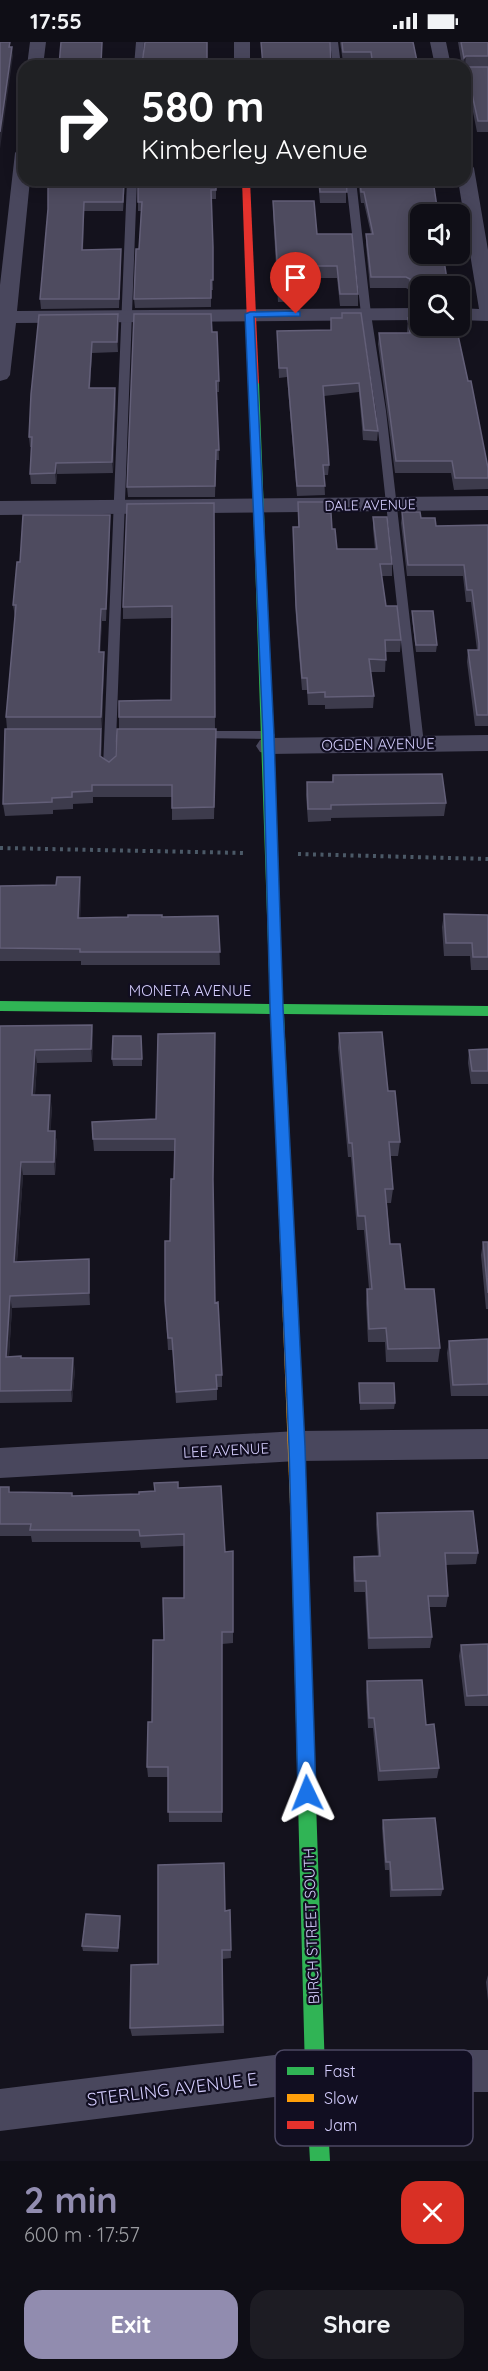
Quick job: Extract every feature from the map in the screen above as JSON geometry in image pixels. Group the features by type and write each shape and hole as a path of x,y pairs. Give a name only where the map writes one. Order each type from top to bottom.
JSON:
{"street":[{"path":"36,60 38,42"},
{"path":"242,42 242,60"},
{"path":"438,42 442,60"},
{"path":"0,163 18,161"},
{"path":"471,180 488,308"},
{"path":"0,375 3,317 21,186"},
{"name":"BIRCH STREET SOUTH","path":"246,186 269,740 276,1007 297,1446 314,2050"},
{"path":"3,317 410,314"},
{"path":"470,314 488,315"},
{"name":"DALE AVENUE","path":"0,508 488,502"},
{"name":"OGDEN AVENUE","path":"269,740 418,744 488,743"},
{"name":"MONETA AVENUE","path":"0,1006 276,1007 488,1011"},
{"name":"LEE AVENUE","path":"0,1464 297,1446 488,1444"},
{"name":"STERLING AVENUE E","path":"0,2110 275,2076"},
{"name":"BIRCH STREET SOUTH","path":"319,2146 320,2161"}],"lane":[{"path":"138,60 140,42"},
{"path":"334,42 336,60"},
{"path":"109,768 132,186"},
{"path":"352,186 366,314 381,411 418,744"},
{"path":"179,735 269,740"}],"building":[{"path":"0,42 10,42 9,47 12,47 0,132"},
{"path":"61,42 102,42 101,60 60,60"},
{"path":"145,42 207,42 207,60 143,60"},
{"path":"261,42 330,42 331,60 262,60"},
{"path":"342,42 413,42 417,60 372,60 371,52 343,52"},
{"path":"461,42 488,42 488,56 466,56 464,58"},
{"path":"471,67 488,67 488,121 478,121 471,90"},
{"path":"48,186 124,186 123,202 84,202 82,250 121,249 119,299 40,299"},
{"path":"138,186 216,186 216,190 211,190 213,280 211,280 211,298 134,299 136,249 139,249 142,202 138,202"},
{"path":"320,186 346,186 347,192 320,192"},
{"path":"360,186 434,186 437,204 410,204 410,264 445,264 446,276 410,276 410,279 371,277 366,234 373,234 364,192 361,192"},
{"path":"273,201 314,201 317,234 352,234 358,294 340,294 337,266 298,266 300,289 279,289"},
{"path":"342,313 361,313 378,431 364,430 359,383 323,386 329,465 323,465 325,486 297,486 287,368 279,368 277,331 331,330 331,318 342,318"},
{"path":"118,314 117,342 92,342 89,388 115,388 112,462 56,463 55,473 30,474 31,394 39,315"},
{"path":"134,314 211,314 212,332 217,332 219,381 216,381 219,450 216,450 215,486 127,487"},
{"path":"379,333 410,333 410,336 458,336 468,381 471,381 488,478 455,478 452,461 396,461"},
{"path":"298,502 327,502 327,513 331,513 337,549 377,549 373,517 387,517 392,564 380,564 386,606 397,606 401,640 385,640 386,660 369,659 374,696 325,697 325,692 308,693 307,678 302,678 293,527 299,527"},
{"path":"214,503 215,717 119,717 119,701 171,700 172,606 123,607 127,504"},
{"path":"402,512 420,512 421,518 435,518 436,526 488,525 488,715 477,715 468,650 479,650 479,643 472,590 467,590 464,565 408,565"},
{"path":"23,515 110,515 106,609 101,609 99,652 104,652 101,717 6,717 16,605 13,605 17,562 20,562"},
{"path":"412,611 433,611 437,645 416,645"},
{"path":"5,729 101,729 100,756 109,762 116,756 117,729 216,729 214,807 172,808 172,785 92,785 92,791 72,792 72,797 52,798 52,802 3,804"},
{"path":"442,774 446,803 331,805 331,809 308,809 307,782 333,782 333,775"},
{"path":"57,877 80,877 78,918 128,917 128,915 218,916 220,952 80,952 80,949 0,948 0,886 56,885"},
{"path":"444,914 488,915 488,957 473,957 472,943 446,943"},
{"path":"92,1025 91,1049 35,1050 32,1095 50,1095 48,1131 55,1131 54,1162 21,1162 14,1262 89,1259 89,1293 10,1296 6,1357 73,1358 71,1390 0,1391 0,1026"},
{"path":"382,1032 388,1091 395,1091 400,1142 389,1142 393,1189 385,1189 390,1244 400,1244 405,1289 434,1289 440,1348 388,1349 386,1328 369,1329 367,1289 372,1289 365,1216 358,1216 339,1033"},
{"path":"215,1033 213,1179 215,1303 218,1302 222,1375 216,1375 217,1389 176,1392 172,1338 168,1338 165,1301 165,1241 170,1241 171,1179 174,1179 175,1139 93,1139 92,1122 156,1119 158,1034"},
{"path":"113,1036 141,1036 142,1059 112,1059"},
{"path":"488,1049 488,1071 472,1071 469,1050"},
{"path":"483,1242 488,1242 488,1293"},
{"path":"488,1339 488,1384 453,1385 449,1341"},
{"path":"359,1383 394,1383 395,1403 360,1403"},
{"path":"178,1482 178,1488 221,1486 225,1552 233,1551 233,1632 222,1632 222,1812 168,1812 168,1767 147,1767 148,1722 152,1722 153,1640 164,1640 163,1598 184,1598 184,1534 140,1536 139,1530 30,1530 31,1524 0,1524 0,1487 9,1487 9,1492 72,1493 72,1496 139,1494 139,1492 155,1491 154,1483"},
{"path":"473,1511 478,1553 445,1553 448,1596 428,1596 432,1637 369,1638 366,1581 355,1581 354,1557 380,1556 377,1513"},
{"path":"488,1644 488,1695 467,1696 461,1645"},
{"path":"422,1680 426,1725 434,1724 439,1768 380,1771 374,1718 369,1718 367,1681"},
{"path":"435,1818 443,1889 392,1890 390,1862 386,1862 383,1820"},
{"path":"224,1863 225,1911 230,1910 231,1950 222,1950 223,2025 130,2028 131,1965 158,1964 158,1865"},
{"path":"86,1914 120,1916 118,1948 82,1946"}],"traffic: fast":[{"path":"254,383 285,1193"},
{"path":"0,1006 488,1011"},
{"path":"299,1532 314,2050"},
{"path":"319,2146 320,2161"}],"traffic: slow":[{"path":"285,1193 299,1532"}],"traffic: jam":[{"path":"246,186 254,383"}],"route":[{"path":"296,314 250,314 269,735 276,1007 297,1446 307,1793"}]}
